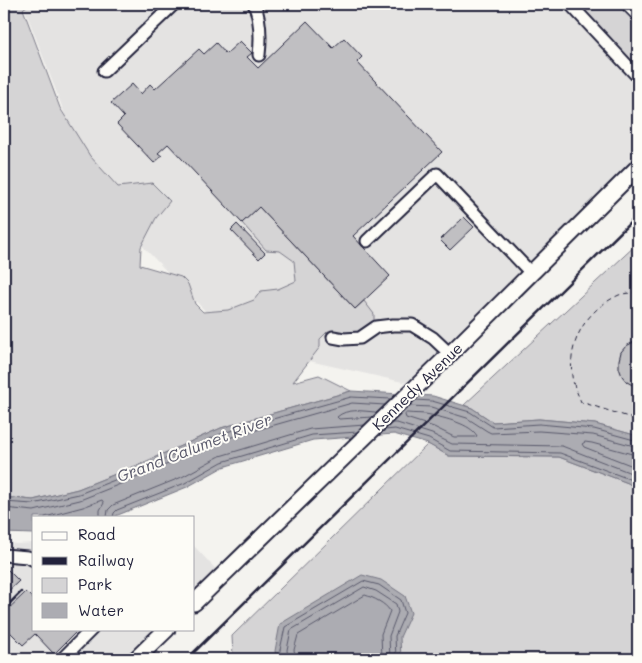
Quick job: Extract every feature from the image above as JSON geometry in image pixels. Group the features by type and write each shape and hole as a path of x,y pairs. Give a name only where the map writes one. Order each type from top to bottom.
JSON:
{"highway":[{"path":"631,4 638,11"}],"main road":[{"name":"Kennedy Avenue","path":"195,602 450,354 638,167"},
{"path":"136,659 166,630"}],"lane":[{"path":"104,71 174,4"},
{"path":"254,4 258,14 260,30 259,55"},
{"path":"570,4 638,77"},
{"path":"367,241 437,174 531,273"},
{"path":"333,337 344,339 360,338 376,327 412,325 433,338 450,354"},
{"path":"4,555 32,559"},
{"path":"62,659 91,630"}],"path":[{"path":"638,292 621,294 598,307 581,327 572,352 572,378 581,402 638,420"}],"shaded area":[{"path":"23,4 631,4 638,11 638,167 416,385 238,345 97,199"},
{"path":"4,542 16,544 32,543 32,630 168,630 138,659 4,659"},
{"path":"195,547 223,577 195,604"}],"green space":[{"path":"4,4 29,4 23,9 60,108 90,156 118,187 152,183 170,201 156,218 141,247 140,265 181,277 188,284 195,304 203,312 228,310 254,300 261,291 278,289 296,281 294,261 280,251 266,250 242,223 259,207 355,309 364,301 374,314 374,328 346,337 328,331 320,339 320,347 293,382 319,375 351,391 221,428 78,489 33,500 4,497"},
{"path":"575,4 620,4 638,23 638,71"},
{"path":"638,243 638,436 595,424 539,419 493,422 464,405"},
{"path":"428,444 449,456 559,457 628,483 638,490 638,659 236,659 233,656 232,636"}],"water":[{"name":"Grand Calumet River","path":"351,391 433,396 472,408 493,422 539,419 595,424 638,436 638,490 628,483 559,457 449,456 428,444 394,434 313,440 223,467 187,487 115,516 32,516 32,534 4,533 4,497 33,500 78,489 221,428"},
{"path":"362,575 381,580 405,596 411,613 400,637 401,659 277,659 275,651 280,624"}],"building":[{"path":"307,21 333,48 344,38 362,57 357,62 442,152 353,236 390,276 355,309 259,207 242,223 168,144 158,153 162,156 154,163 117,124 124,117 111,103 132,84 141,94 150,84 155,89 199,49 204,54 216,43 226,54 240,41 252,53 247,57 258,68"},
{"path":"464,217 474,227 450,250 440,240"},
{"path":"237,224 265,253 259,259 231,230"},
{"path":"638,340 638,388 627,382 622,376 619,360 621,352 626,346"},
{"path":"4,566 19,581 4,595"},
{"path":"26,592 32,598 32,630 78,630 54,654 35,634 23,645 8,630 4,634 4,613"}],"railway":[{"path":"187,659 638,215"},
{"path":"4,609 21,592"}]}
